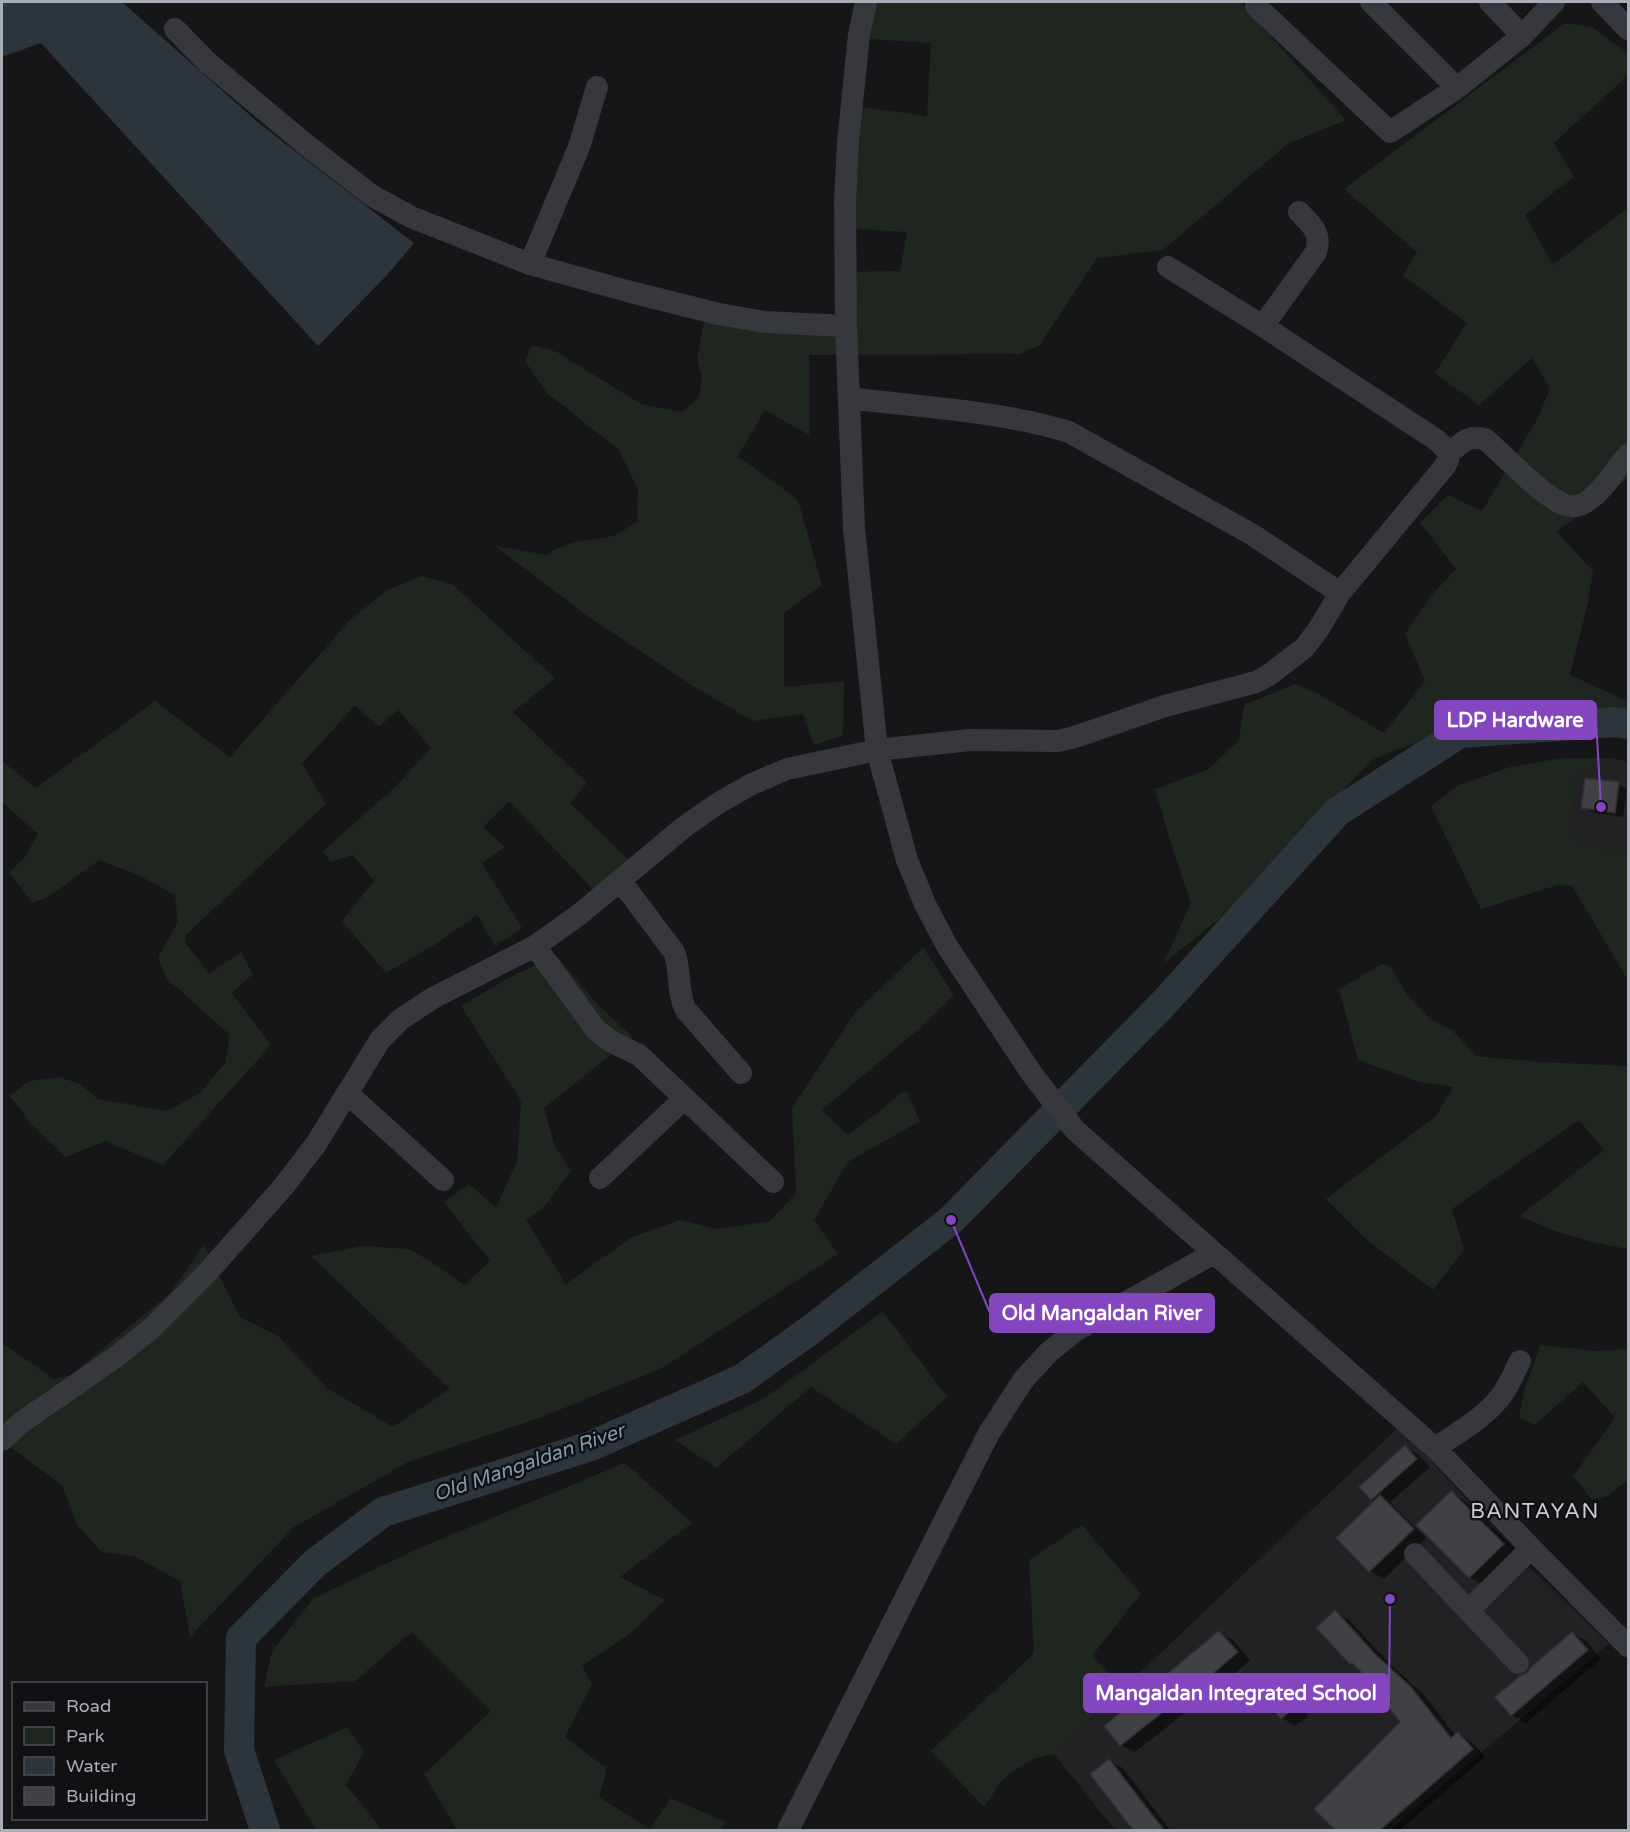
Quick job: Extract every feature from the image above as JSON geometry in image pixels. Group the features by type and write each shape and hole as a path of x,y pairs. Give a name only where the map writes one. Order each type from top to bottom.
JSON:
{"street":[{"path":"866,2 855,68 845,201 846,326 854,528 877,750 907,860 925,904 947,946 1032,1074 1075,1130 1435,1448 1531,1548 1626,1639"},
{"path":"1371,2 1457,88"},
{"path":"1490,2 1522,36"},
{"path":"1256,6 1390,132 1457,88 1522,36 1554,2"},
{"path":"1602,2 1629,29"},
{"path":"175,29 207,62 304,143 371,195 411,217 530,264 627,291 719,314 764,322 846,326"},
{"path":"530,264 579,147 597,87"},
{"path":"1263,326 1316,252 1319,243 1318,235 1313,227 1299,212"},
{"path":"1168,267 1263,326 1438,441 1449,453"},
{"path":"849,398 1008,418 1069,432 1253,535 1340,593"},
{"path":"2,1440 22,1422 125,1350 152,1328 206,1274 316,1144 380,1040 401,1019 433,998 535,946 579,914 684,827 720,802 752,784 787,769 877,750 970,740 1058,741 1165,706 1256,682 1269,675 1304,648 1318,630 1340,593 1445,466 1449,453 1465,440 1475,437 1485,439 1550,497 1565,505 1578,506 1589,500 1629,455"},
{"path":"620,880 674,952 678,962 681,1002 686,1010 741,1073"},
{"path":"535,946 596,1030 610,1041 639,1055 773,1182"},
{"path":"347,1093 444,1180"},
{"path":"600,1178 684,1099"},
{"path":"788,1830 989,1433 1024,1379 1049,1352 1074,1331 1214,1253"},
{"path":"1435,1448 1497,1402 1509,1385 1520,1361"},
{"path":"1469,1610 1531,1548"},
{"path":"1415,1554 1518,1663"}],"shaded area":[{"path":"1612,758 1628,762 1628,856 1570,839 1576,776"},
{"path":"1400,1426 1515,1553 1609,1644 1390,1830 1115,1830 1054,1754"}],"green space":[{"path":"861,2 1243,2 1241,3 1346,120 1286,145 1163,250 1097,258 1039,346 1019,354 809,355 809,435 765,410 738,456 798,500 822,585 784,613 784,687 844,681 843,735 814,745 803,714 753,721 693,686 586,615 495,546 547,555 562,546 615,535 637,521 638,490 619,450 547,393 525,361 532,345 557,352 641,404 682,412 699,397 702,377 697,359 708,300 757,312 840,320 838,272 900,271 907,232 836,228 842,104 927,116 931,43 852,38"},
{"path":"1565,23 1592,27 1628,53 1628,75 1554,143 1574,177 1525,215 1553,265 1628,208 1628,478 1557,532 1593,571 1588,602 1570,675 1628,701 1628,714 1581,712 1463,724 1372,760 1218,920 1163,964 1191,903 1155,789 1209,769 1239,740 1244,705 1295,684 1317,693 1384,733 1425,681 1405,634 1430,597 1456,569 1420,523 1448,495 1482,511 1539,416 1550,388 1532,358 1479,405 1435,373 1467,323 1403,275 1417,252 1344,189"},
{"path":"422,576 452,584 555,678 513,712 587,783 570,803 640,871 606,903 509,801 483,827 505,847 482,863 522,928 495,946 477,915 436,944 386,973 342,921 374,881 353,855 330,862 323,851 395,787 431,748 398,710 379,727 355,705 302,764 326,804 187,934 185,942 209,974 241,952 253,974 232,993 271,1045 163,1165 105,1141 66,1157 31,1124 10,1096 29,1081 59,1077 80,1084 98,1099 168,1111 201,1092 225,1063 230,1035 167,979 158,957 178,922 175,895 138,875 99,860 50,896 33,903 9,873 25,857 38,834 2,802 2,761 36,788 155,701 230,757 350,620 387,590"},
{"path":"1562,758 1612,758 1576,776 1570,838 1628,856 1628,980 1572,886 1558,885 1481,909 1431,806 1459,785 1510,767"},
{"path":"923,947 954,995 920,1028 822,1110 848,1135 906,1090 920,1121 848,1162 814,1220 838,1254 662,1368 542,1417 408,1462 294,1527 190,1637 180,1581 134,1556 101,1552 76,1523 62,1485 2,1441 2,1343 54,1379 71,1375 170,1293 204,1245 240,1317 278,1336 327,1388 393,1427 450,1389 311,1256 363,1246 409,1249 464,1285 490,1261 444,1202 469,1184 496,1208 517,1161 521,1101 461,1006 514,975 557,956 595,1002 633,1037 544,1108 554,1144 571,1171 545,1206 526,1220 566,1284 632,1237 680,1220 717,1229 770,1221 796,1193 792,1108 854,1014"},
{"path":"1382,964 1390,966 1405,992 1430,1019 1452,1030 1476,1056 1628,1066 1628,1249 1573,1237 1520,1216 1604,1150 1579,1120 1452,1209 1464,1250 1433,1290 1367,1240 1326,1199 1436,1116 1453,1087 1419,1082 1358,1060 1339,989"},
{"path":"883,1311 947,1397 896,1444 811,1387 716,1468 675,1440 765,1398"},
{"path":"1540,1345 1598,1351 1628,1349 1628,1480 1608,1496 1592,1500 1573,1476 1615,1418 1583,1382 1535,1425 1519,1417 1524,1392"},
{"path":"625,1463 692,1523 620,1577 665,1600 632,1632 582,1666 592,1684 565,1737 607,1769 599,1797 650,1829 671,1798 725,1822 721,1830 457,1830 424,1774 491,1711 412,1632 355,1681 264,1687 272,1651 314,1598 417,1549"},
{"path":"1082,1525 1141,1594 1092,1656 1123,1688 1054,1754 1030,1760 1003,1779 984,1807 931,1751 1034,1653 1029,1560"},
{"path":"347,1727 364,1752 346,1785 382,1830 316,1830 274,1760"}],"water":[{"path":"2,2 122,2 260,124 414,243 387,275 318,346 41,43 2,57"}],"building":[{"path":"1585,778 1619,782 1615,813 1581,808"},
{"path":"1405,1445 1417,1459 1371,1500 1359,1487"},
{"path":"1451,1491 1504,1544 1469,1578 1416,1525"},
{"path":"1380,1495 1414,1529 1369,1572 1336,1538"},
{"path":"1335,1610 1375,1654 1411,1687 1451,1738 1458,1732 1473,1749 1380,1830 1335,1830 1314,1809 1400,1722 1387,1705 1391,1702 1316,1628"},
{"path":"1219,1631 1238,1652 1175,1706 1173,1704 1120,1746 1104,1726"},
{"path":"1572,1632 1588,1650 1511,1716 1495,1697 1527,1673"},
{"path":"1266,1674 1282,1697 1285,1694 1295,1707 1281,1719 1267,1701 1260,1705 1248,1686"},
{"path":"1109,1759 1164,1830 1133,1830 1090,1774"}],"waterway":[{"name":"Old Mangaldan River","path":"265,1830 239,1750 241,1638 315,1563 383,1512 591,1446 742,1379 813,1328 951,1220 1163,1004 1337,812 1460,733 1614,722 1628,724"}],"place":[{"name":"LDP Hardware","path":"1601,807"},
{"name":"Old Mangaldan River","path":"951,1220"},
{"name":"Mangaldan Integrated School","path":"1390,1599"}],"district":[{"name":"BANTAYAN","path":"1535,1511"}]}
